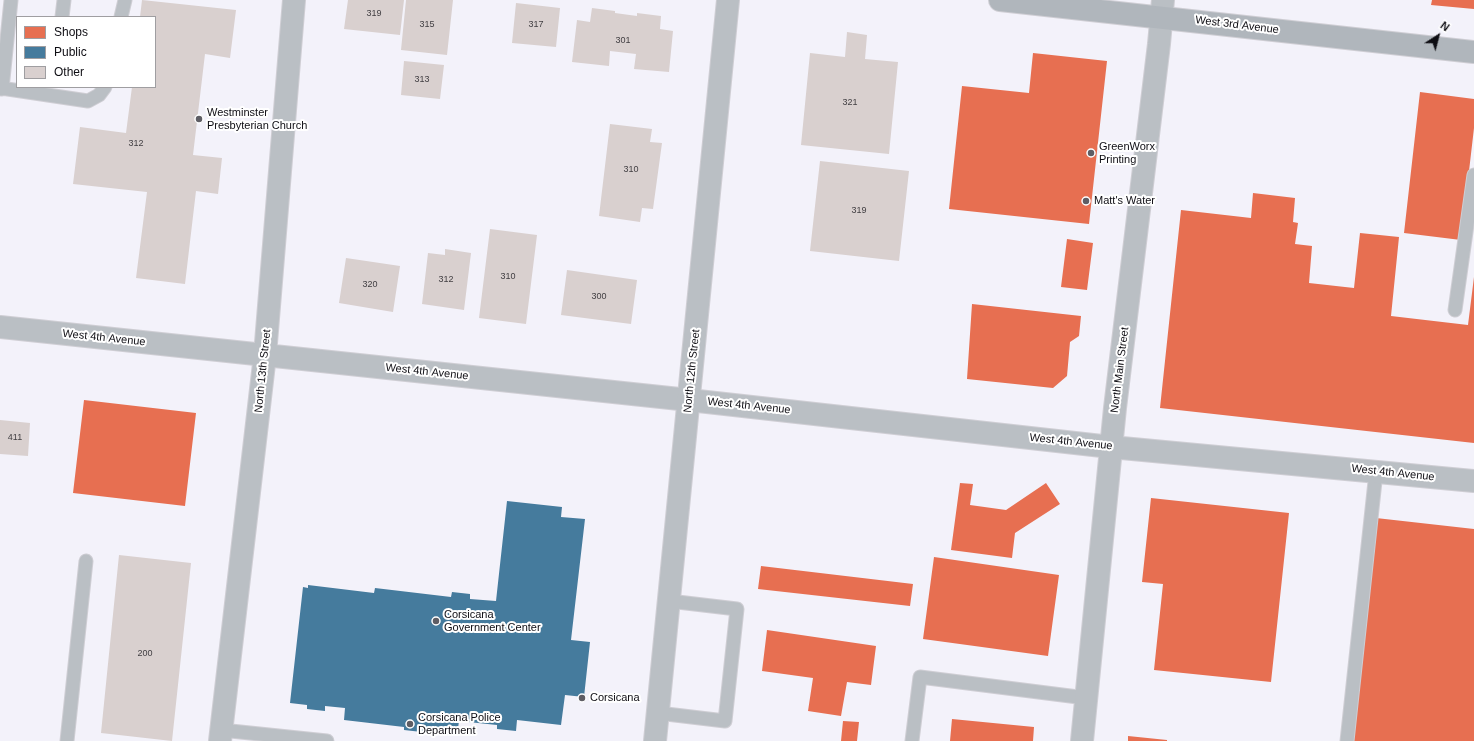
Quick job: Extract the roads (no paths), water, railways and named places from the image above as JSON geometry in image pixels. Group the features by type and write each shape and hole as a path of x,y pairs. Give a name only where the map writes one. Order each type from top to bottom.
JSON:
{"main road":[{"name":"West 3rd Avenue","path":"1000,0 1162,9 1474,52"}],"street":[{"name":"North 13th Street","path":"220,736 265,355 294,0"},
{"name":"North 12th Street","path":"655,741 728,0"},
{"name":"North Main Street","path":"1082,741 1111,447 1162,9"},
{"name":"West 4th Avenue","path":"0,327 689,400 1111,447 1474,481"}],"lane":[{"path":"10,0 1,89 55,92 88,101 99,95 104,88"},
{"path":"62,16 64,0"},
{"path":"121,16 125,0"},
{"path":"1455,310 1474,175"},
{"path":"1347,741 1376,472"},
{"path":"67,741 86,561"},
{"path":"658,713 725,721 737,609 669,601"},
{"path":"912,741 920,677 1086,698"},
{"path":"220,736 327,741"}],"place":[{"name":"Westminster Presbyterian Church","path":"199,119"},
{"name":"GreenWorx Printing","path":"1091,153"},
{"name":"Matt's Water","path":"1086,201"},
{"name":"Corsicana Government Center","path":"436,621"},
{"name":"Corsicana","path":"582,698"},
{"name":"Corsicana Police Department","path":"410,724"}]}
